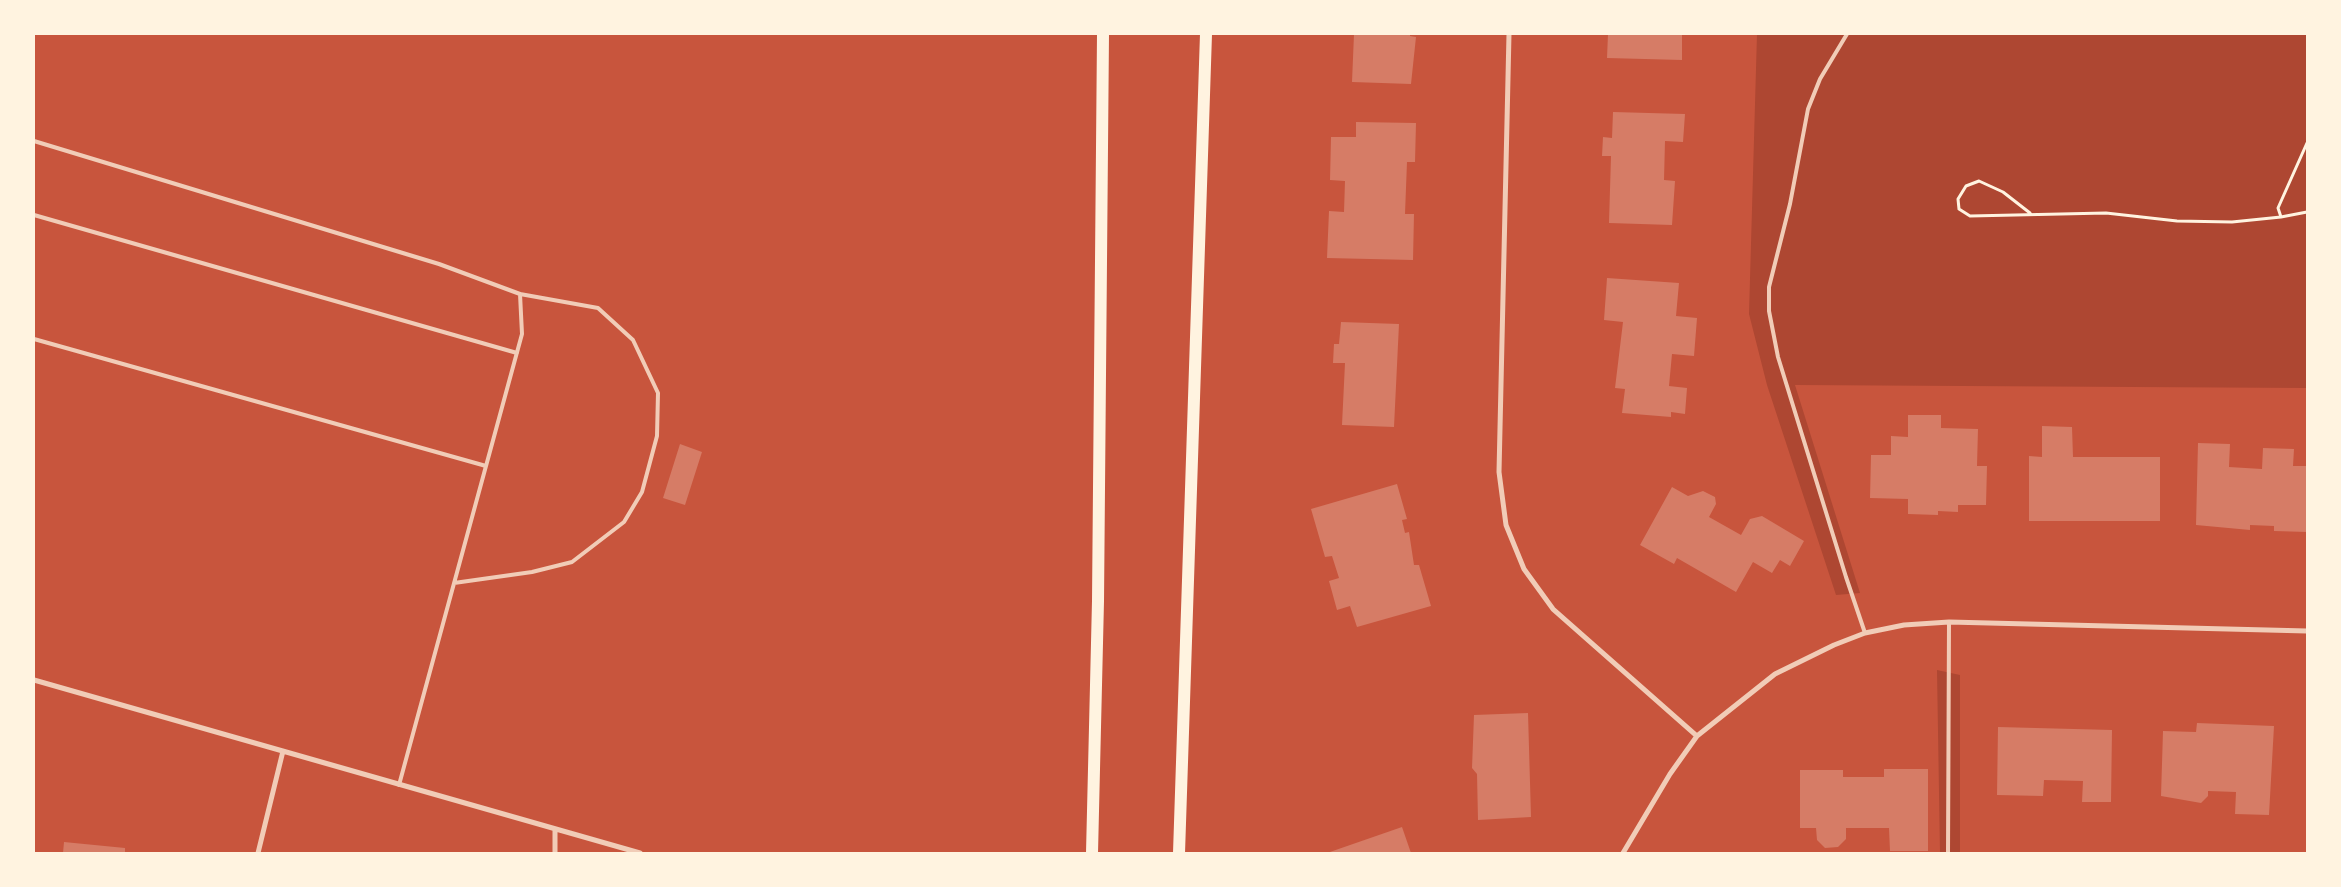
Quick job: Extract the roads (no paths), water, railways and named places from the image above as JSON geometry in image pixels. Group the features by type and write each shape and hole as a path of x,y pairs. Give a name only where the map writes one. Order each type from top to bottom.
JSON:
{"main road":[{"path":"1092,853 1098,601 1103,34"},
{"path":"1179,853 1206,34"}],"street":[{"path":"1509,34 1499,472 1506,525 1524,569 1553,609 1697,736"},
{"path":"1623,853 1670,774 1697,736 1775,674 1834,645 1865,633 1904,626 1949,622 2307,631"},
{"path":"34,680 640,853"},
{"path":"258,853 283,751"},
{"path":"554,829 555,853"}],"lane":[{"path":"1847,34 1820,79 1808,109 1790,204 1769,287 1769,311 1778,357 1865,633"},
{"path":"34,141 439,264 520,294 598,308 633,340 658,393 657,436 642,492 624,522 572,562 532,572 454,584"},
{"path":"34,215 517,353"},
{"path":"400,785 522,334 520,294"},
{"path":"34,339 486,466"},
{"path":"1948,853 1949,622"}]}
